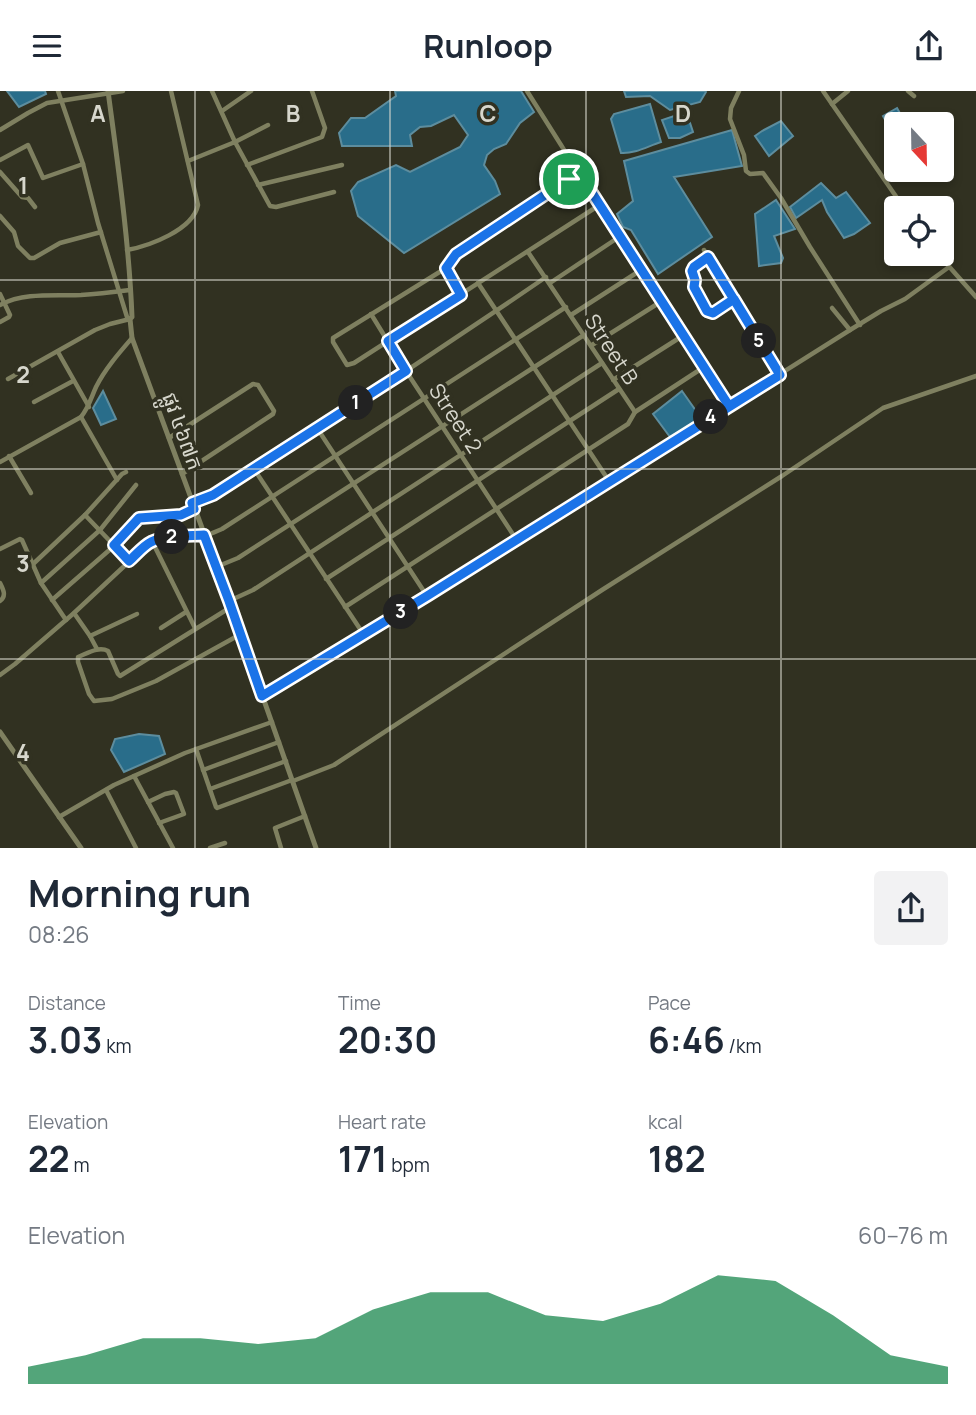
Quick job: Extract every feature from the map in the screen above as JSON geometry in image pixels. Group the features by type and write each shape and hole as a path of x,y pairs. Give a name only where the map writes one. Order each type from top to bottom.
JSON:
{"street":[{"path":"8,379 95,330 130,319 118,292 83,164 58,91"},
{"path":"0,130 47,103 123,91"},
{"path":"127,250 143,247 170,235 197,211 198,205 171,91"},
{"path":"212,91 268,204 272,207 334,192"},
{"path":"222,111 251,91"},
{"path":"247,165 322,137 325,128 312,91"},
{"path":"527,91 598,206 729,406"},
{"path":"739,91 731,108 730,120 744,155 746,171 750,174 763,173 860,324"},
{"path":"823,91 896,196"},
{"path":"832,104 848,91"},
{"path":"908,91 914,96"},
{"name":"ផ្លូវ ៤៦៧ក","path":"108,92 127,250 132,338 316,848"},
{"path":"188,161 268,125"},
{"path":"0,160 28,145 43,178 83,164"},
{"path":"258,185 342,165"},
{"path":"578,171 456,254 446,268 333,338 333,342 347,365 354,363 598,206"},
{"path":"0,172 22,197 28,198 35,207"},
{"path":"0,216 14,232 18,246 30,258 60,243 101,232"},
{"path":"550,283 619,237"},
{"path":"704,250 780,375"},
{"name":"Street B","path":"345,607 628,424 635,412 528,252"},
{"path":"708,257 692,271 694,287 707,311 713,313 734,299"},
{"path":"262,696 427,596 850,330 905,299 949,267 976,297"},
{"path":"446,268 461,295"},
{"path":"571,315 641,270"},
{"path":"52,600 77,580 139,518 181,515 406,371 546,277"},
{"path":"478,283 609,481"},
{"path":"2,304 16,298 130,290"},
{"path":"0,294 2,304 10,314 0,322"},
{"path":"592,345 662,301"},
{"path":"0,675 74,613 152,541 204,535 222,529 566,307"},
{"path":"832,308 850,330"},
{"name":"Street 2","path":"371,314 516,539"},
{"path":"216,567 238,558 584,335"},
{"path":"613,380 684,335"},
{"path":"0,461 81,417 89,407 96,387 110,365 132,338"},
{"path":"58,352 89,407"},
{"path":"241,634 156,681 113,699 94,701 78,662 78,657 97,649 106,649 120,676 602,363"},
{"path":"635,412 704,367"},
{"path":"196,748 217,809 334,765 883,408 976,376"},
{"path":"34,402 73,381"},
{"path":"169,438 256,383 274,411 182,474"},
{"path":"327,579 619,389"},
{"path":"81,417 117,480"},
{"path":"317,428 427,596"},
{"path":"9,456 31,493"},
{"path":"254,469 364,635"},
{"path":"32,565 126,472"},
{"path":"41,583 100,530 136,485"},
{"path":"85,515 129,561"},
{"path":"0,549 22,540 41,583 66,620"},
{"path":"152,541 195,629"},
{"path":"0,583 4,594 0,601"},
{"path":"161,628 186,612"},
{"path":"74,613 97,649"},
{"path":"90,636 137,614"},
{"path":"59,817 106,790 196,748 272,722"},
{"path":"0,732 81,848"},
{"path":"203,770 279,742"},
{"path":"210,789 286,761"},
{"path":"134,776 173,848"},
{"path":"106,790 136,848"},
{"path":"148,802 170,792 176,793 184,814 159,823"},
{"path":"281,848 275,828 305,816"},
{"path":"210,848 225,843"}],"water":[{"path":"7,91 45,91 46,94 19,107"},
{"path":"395,91 521,91 534,112 520,123 506,144 487,155 484,165 500,194 404,253 358,216 351,191 358,182 396,165 410,172 460,147 468,135 454,115 431,126 420,127 410,135 412,146 342,146 339,133 351,118 365,118 396,96"},
{"path":"624,91 706,92 700,102 670,110 650,96 626,97"},
{"path":"650,104 661,142 621,153 611,119 614,114"},
{"path":"677,115 688,117 693,132 680,138 669,138 662,120"},
{"path":"781,121 793,136 769,156 755,136"},
{"path":"732,130 742,166 674,177 712,237 658,274 631,230 623,227 617,214 633,201 624,161"},
{"path":"821,183 836,198 846,192 870,223 844,238 822,200 796,218 790,207"},
{"path":"776,200 795,229 774,236 783,258 781,263 759,266 755,214"},
{"path":"103,391 116,419 101,425 93,408"},
{"path":"682,391 701,418 670,437 653,414"},
{"path":"139,734 159,736 165,754 124,772 111,750 115,739"}],"route":[{"path":"569,179 456,254 446,268 461,295 388,341 406,371 213,495 192,503 194,509 181,515 139,518 114,545 129,561 156,540 204,535 262,696 780,375 759,339 708,257 692,271 694,287 707,311 713,313 734,299 780,375 729,406 578,171 569,179"}]}
